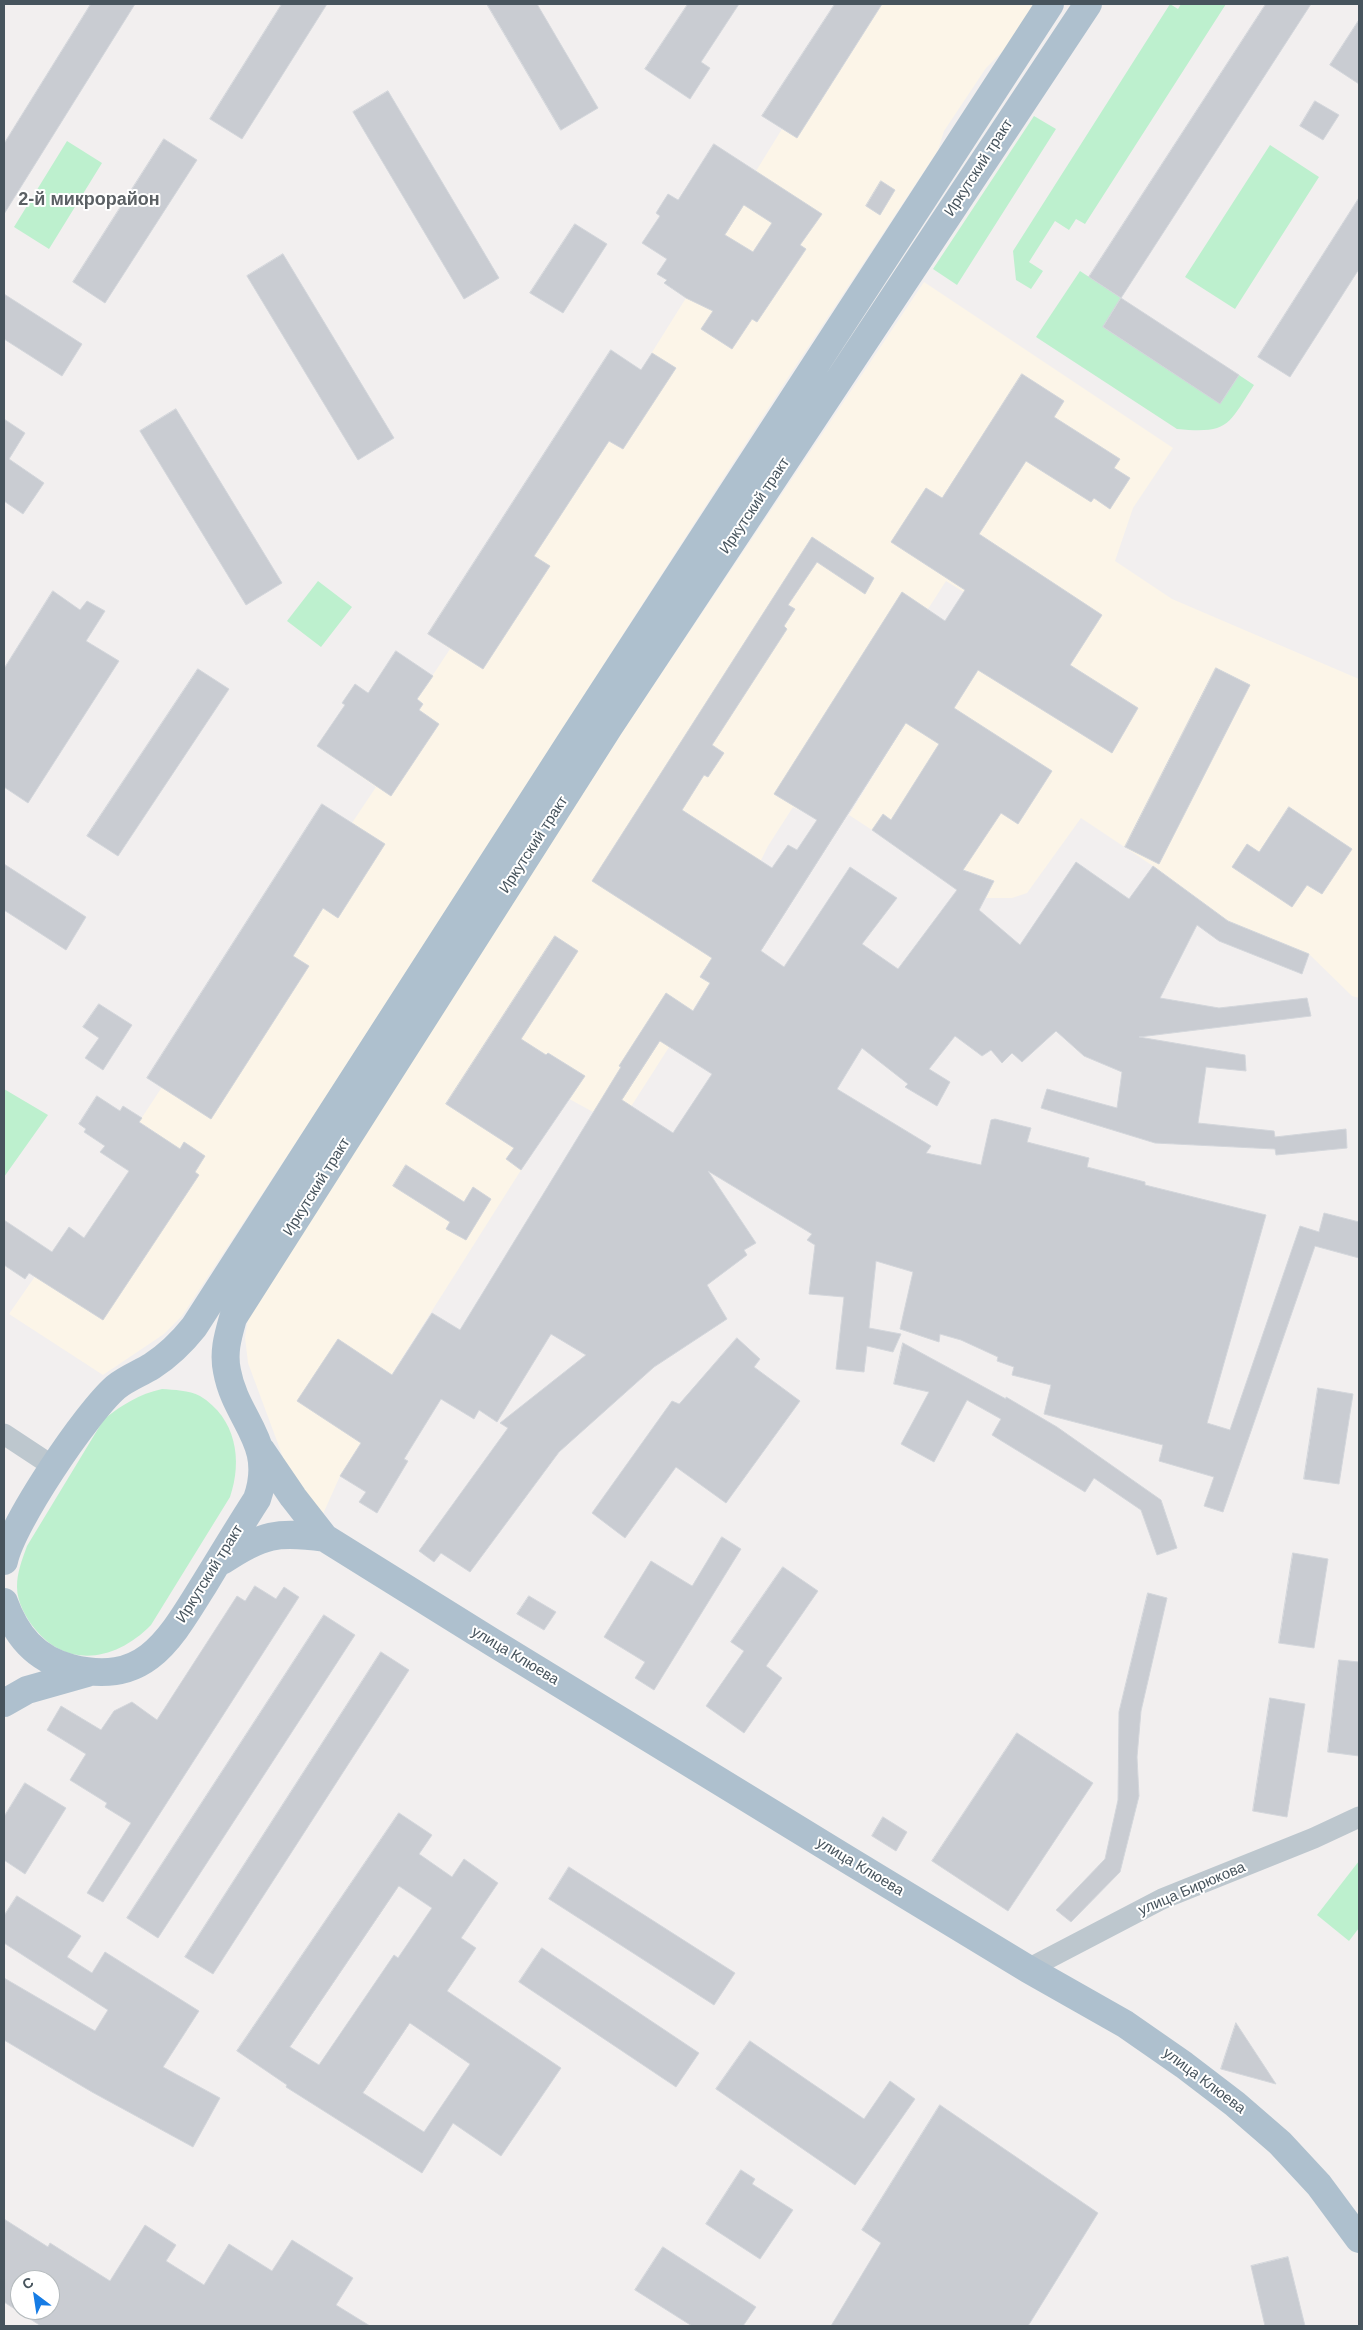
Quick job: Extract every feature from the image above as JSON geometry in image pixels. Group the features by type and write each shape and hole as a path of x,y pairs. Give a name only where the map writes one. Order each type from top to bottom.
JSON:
{"main road":[{"name":"Иркутский тракт","path":"4,1561 11,1538 54,1467 95,1407 118,1386 172,1352 194,1327 577,730 1050,4"},
{"name":"Иркутский тракт","path":"4,1703 27,1690 89,1672 130,1668 160,1650 177,1628 257,1499 264,1470 260,1449 227,1372 225,1346 233,1318 609,727 1088,4"},
{"name":"улица Клюева","path":"260,1449 292,1498 325,1538 492,1642 1028,1968 1125,2024 1184,2065 1235,2104 1280,2143 1319,2185 1359,2239"},
{"name":"улица Клюева","path":"217,1564 262,1538 277,1534 325,1538"},
{"name":"Иркутский тракт","path":"4,1602 12,1624 31,1647 56,1664 89,1672"}],"street":[{"path":"4,1434 54,1467"},
{"name":"улица Бирюкова","path":"1028,1968 1162,1899 1314,1838 1359,1817"}],"shaded area":[{"path":"882,4 1035,4 1003,51 986,68 944,131 938,150 789,376 312,1118 182,1316 164,1334 103,1375 9,1314 45,1262 76,1283 156,1133 139,1122 162,1087 147,1078 352,823 376,787 317,746 328,729 367,755 411,722 423,704 417,699 450,649 428,634 450,600 483,622 645,372 641,370 686,298 664,283 666,280 657,274 725,235 738,214 732,210 782,129 797,138"},
{"path":"924,282 1173,448 1133,508 1115,561 1172,599 1359,679 1359,998 1352,996 1309,954 1228,921 1153,866 1081,818 1027,893 1012,898 986,898 994,881 963,870 883,814 872,830 849,815 950,651 991,609 946,581 799,810 793,807 768,846 715,954 700,976 710,983 625,1116 593,1112 553,1090 506,1159 521,1170 373,1404 382,1410 340,1476 323,1514 287,1468 248,1363 245,1337 249,1313 627,725"}],"green space":[{"path":"1170,4 1178,9 1181,4 1226,4 1085,224 1076,219 1069,230 1055,221 1029,262 1043,271 1031,289 1016,280 1013,251"},
{"path":"1034,116 1056,129 957,285 933,269"},
{"path":"67,141 102,163 49,249 14,227"},
{"path":"1270,145 1319,177 1235,309 1185,277"},
{"path":"1080,271 1121,298 1103,327 1220,403 1239,375 1254,385 1232,418 1217,428 1207,430 1177,429 1036,337"},
{"path":"318,581 352,607 321,647 287,621"},
{"path":"4,1089 48,1115 4,1177"},
{"path":"162,1389 196,1394 212,1405 222,1416 229,1428 236,1455 234,1483 230,1497 151,1625 138,1637 123,1646 93,1656 77,1655 62,1651 48,1642 35,1629 20,1604 17,1582 27,1546 104,1419 131,1401"},
{"path":"1359,1861 1359,1928 1349,1941 1317,1915"}],"building":[{"path":"91,4 135,4 4,214 4,144"},
{"path":"282,4 327,4 242,139 210,119"},
{"path":"487,4 537,4 598,108 561,130"},
{"path":"688,4 739,4 701,62 710,68 690,99 645,69"},
{"path":"835,4 882,4 797,138 762,116"},
{"path":"1266,4 1311,4 1121,298 1089,277"},
{"path":"1359,20 1359,84 1330,65"},
{"path":"388,91 499,278 464,299 353,112"},
{"path":"1315,101 1339,115 1323,140 1300,126"},
{"path":"164,139 197,160 105,303 73,282"},
{"path":"714,144 822,214 800,245 806,249 757,322 752,319 732,349 701,329 713,311 686,298 664,283 667,280 657,274 667,259 642,243 660,216 656,213 668,194 678,200","holes":["744,205 772,223 753,252 725,235"]},
{"path":"881,181 895,190 880,215 866,206"},
{"path":"1359,198 1359,269 1290,377 1258,357"},
{"path":"575,224 607,244 563,313 530,293"},
{"path":"283,254 394,438 358,460 247,276"},
{"path":"4,294 82,344 62,376 4,339"},
{"path":"1121,298 1239,375 1220,404 1103,327"},
{"path":"611,350 641,370 652,353 676,368 623,449 609,441 534,556 550,566 483,669 428,634"},
{"path":"1022,374 1064,401 1054,417 1120,459 1114,468 1130,478 1110,509 1094,498 1091,502 1026,461 979,534 1102,615 1070,665 1138,708 1112,753 978,670 954,708 1052,771 1018,824 1001,813 963,870 994,881 979,910 1020,945 1076,862 1129,899 1153,866 1228,921 1309,954 1302,974 1219,941 1197,925 1160,998 1219,1008 1307,998 1311,1016 1139,1037 1245,1055 1246,1071 1206,1067 1198,1123 1274,1131 1275,1137 1346,1129 1347,1148 1276,1155 1275,1149 1155,1143 1041,1108 1047,1089 1117,1108 1122,1072 1084,1056 1056,1031 1022,1062 1012,1053 1002,1063 991,1050 982,1056 955,1036 929,1069 950,1082 937,1106 905,1087 908,1084 862,1048 837,1089 931,1146 926,1153 981,1165 991,1120 995,1119 1031,1128 1027,1142 1089,1158 1087,1167 1145,1182 1145,1185 1266,1215 1207,1423 1230,1430 1300,1226 1319,1232 1324,1213 1359,1222 1359,1258 1315,1246 1223,1512 1204,1506 1214,1477 1159,1461 1163,1445 1044,1414 1051,1385 1012,1375 1014,1367 997,1361 998,1357 961,1340 940,1334 939,1342 900,1329 913,1272 876,1261 869,1328 901,1334 893,1352 867,1346 864,1372 836,1369 844,1297 809,1294 815,1245 807,1240 812,1234 708,1171 756,1243 744,1250 747,1255 707,1285 727,1319 654,1367 559,1452 470,1572 441,1553 434,1562 419,1551 508,1428 500,1423 586,1355 551,1334 497,1422 479,1410 474,1419 441,1399 404,1459 408,1461 377,1513 359,1502 366,1492 340,1476 361,1443 297,1401 338,1339 392,1375 432,1313 460,1330 621,1067 619,1066 666,993 693,1011 710,983 700,977 712,958 592,881 812,537 874,578 865,594 817,562 788,605 795,609 784,626 787,629 712,745 724,753 708,777 704,775 682,810 772,868 788,845 797,850 817,820 774,794 902,592 945,621 965,590 891,542 926,488 942,498","holes":["906,723 939,744 891,820 883,814 872,830 957,890 898,969 862,944 897,898 850,867 784,967 761,951","660,1041 712,1074 673,1133 622,1100"]},
{"path":"176,409 282,583 246,605 140,431"},
{"path":"4,419 25,433 9,459 44,483 23,514 4,501"},
{"path":"53,591 80,610 87,601 105,611 86,641 119,661 28,803 4,787 4,669"},
{"path":"396,651 433,676 417,699 423,704 419,710 439,724 391,796 317,746 345,705 342,703 355,684 368,693"},
{"path":"1216,668 1250,685 1159,864 1125,847"},
{"path":"198,669 229,689 118,856 87,836"},
{"path":"322,804 385,844 338,918 323,908 293,956 309,966 211,1119 147,1078"},
{"path":"1289,807 1352,849 1322,894 1307,885 1292,907 1232,867 1247,844 1259,852"},
{"path":"4,864 86,917 66,950 4,910"},
{"path":"555,936 578,951 521,1039 585,1076 521,1170 506,1159 514,1148 446,1104"},
{"path":"99,1004 132,1025 103,1070 85,1058 99,1038 83,1027"},
{"path":"97,1096 120,1111 123,1106 142,1118 139,1122 180,1149 184,1142 205,1156 195,1172 199,1175 103,1320 29,1273 25,1279 4,1265 4,1220 52,1252 69,1227 84,1238 129,1171 100,1152 105,1146 84,1132 86,1129 79,1124"},
{"path":"406,1165 464,1202 473,1187 491,1199 466,1240 446,1229 450,1222 393,1186"},
{"path":"737,1338 760,1359 754,1367 800,1401 726,1503 676,1467 625,1538 592,1513 672,1401 679,1404"},
{"path":"903,1343 1006,1399 1006,1397 1057,1427 1161,1500 1177,1548 1157,1555 1141,1510 1094,1478 1085,1492 992,1435 1001,1419 967,1400 934,1462 901,1444 929,1392 894,1384"},
{"path":"1318,1388 1353,1394 1339,1484 1304,1479"},
{"path":"722,1537 741,1549 654,1690 635,1678 645,1662 604,1637 651,1561 692,1586"},
{"path":"1293,1553 1328,1559 1314,1648 1279,1643"},
{"path":"783,1567 818,1591 766,1666 782,1678 744,1733 706,1706 744,1651 731,1642"},
{"path":"255,1586 276,1599 284,1587 299,1597 103,1902 87,1893 131,1823 105,1807 107,1803 70,1780 86,1754 47,1730 61,1706 101,1730 114,1711 132,1702 157,1720 237,1596 245,1601"},
{"path":"1148,1593 1167,1598 1141,1711 1137,1757 1139,1796 1120,1872 1071,1922 1056,1910 1105,1859 1118,1800 1119,1712"},
{"path":"529,1596 556,1612 544,1630 517,1614"},
{"path":"324,1615 355,1635 158,1938 127,1918"},
{"path":"381,1652 409,1670 213,1974 185,1957"},
{"path":"1339,1660 1359,1662 1359,1756 1328,1752"},
{"path":"1270,1698 1305,1704 1287,1817 1253,1811"},
{"path":"1017,1733 1093,1783 1008,1911 932,1861"},
{"path":"25,1783 66,1808 25,1874 4,1860 4,1817"},
{"path":"399,1813 432,1835 419,1854 452,1877 464,1859 498,1883 461,1938 476,1948 447,1991 561,2068 501,2156 453,2123 422,2173 286,2087 287,2085 237,2051","holes":["399,1886 432,1908 398,1958 394,1955 319,2065 290,2047","410,2023 470,2064 424,2132 363,2093"]},
{"path":"883,1817 907,1832 896,1851 872,1836"},
{"path":"569,1867 735,1973 714,2005 549,1899"},
{"path":"17,1896 81,1936 67,1957 92,1973 105,1952 199,2011 163,2067 220,2098 193,2147 92,2092 4,2040 4,1978 95,2031 108,2010 4,1943 4,1916"},
{"path":"542,1948 699,2053 676,2087 519,1982"},
{"path":"1236,2023 1276,2084 1221,2069"},
{"path":"750,2041 864,2119 890,2081 915,2099 855,2185 716,2089"},
{"path":"940,2105 1098,2213 1028,2326 831,2326 881,2243 862,2230"},
{"path":"741,2170 755,2179 752,2184 793,2210 760,2259 706,2224"},
{"path":"4,2219 48,2247 50,2243 110,2281 145,2225 176,2245 166,2261 204,2285 229,2244 272,2271 292,2240 353,2278 336,2305 370,2326 41,2326 32,2320 60,2320 60,2270 10,2270 10,2306 4,2302"},
{"path":"663,2247 756,2307 743,2326 692,2326 635,2290"},
{"path":"1288,2257 1305,2326 1265,2326 1251,2266"}],"district":[{"name":"2-й микрорайон","path":"89,200"}]}
